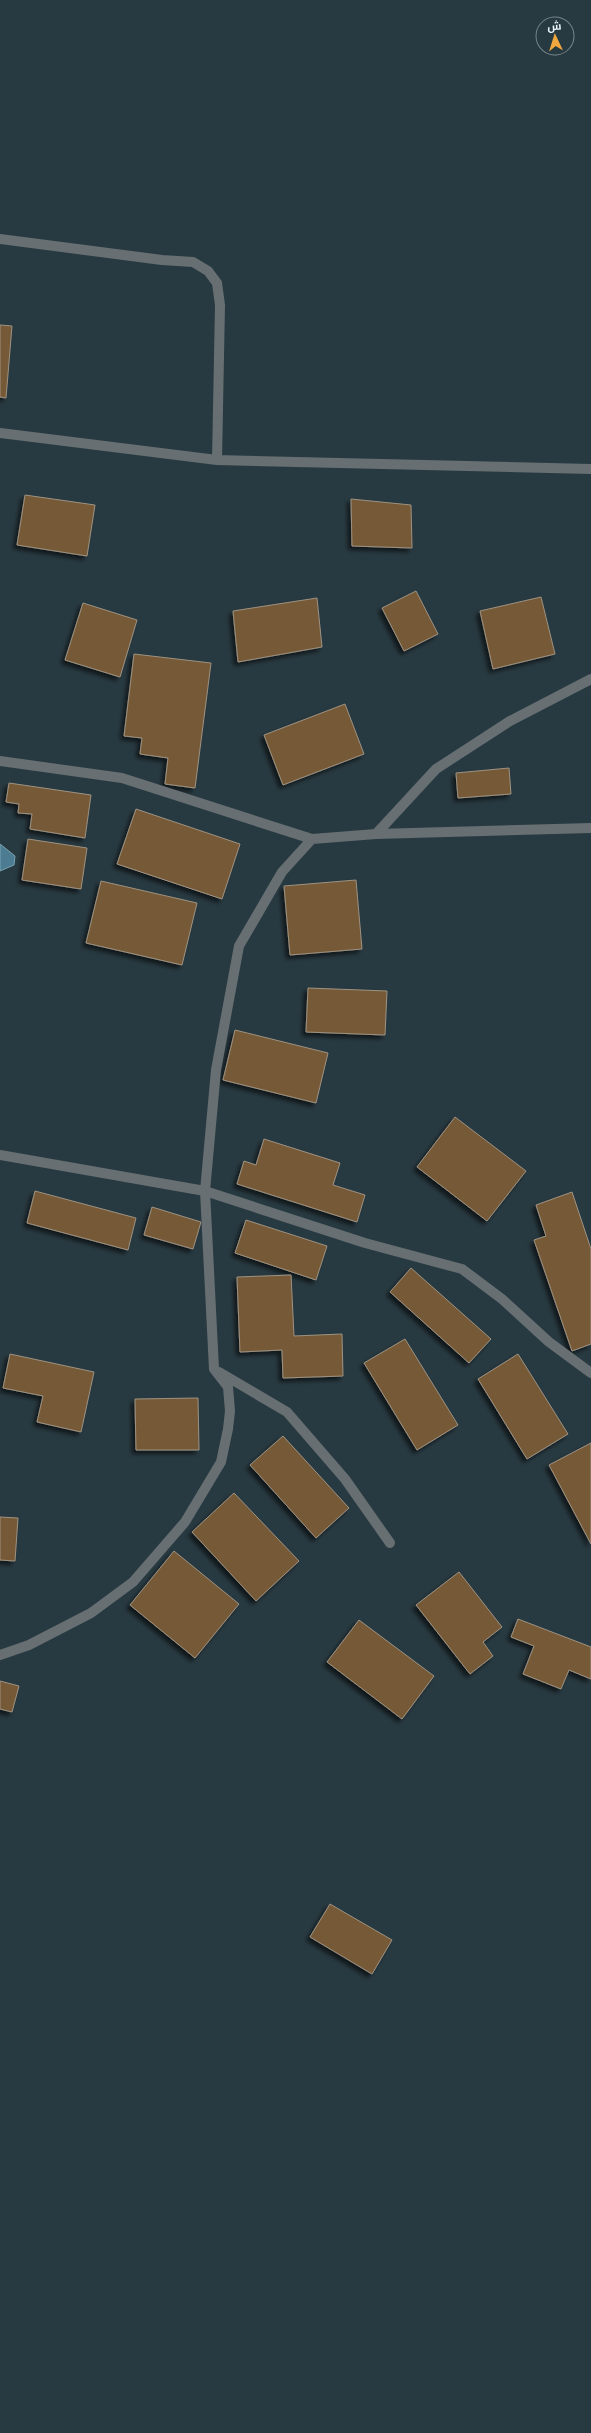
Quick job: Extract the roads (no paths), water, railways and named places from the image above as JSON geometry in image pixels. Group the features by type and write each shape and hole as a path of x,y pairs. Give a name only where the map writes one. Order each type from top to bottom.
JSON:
{"street":[{"path":"0,239 154,259 193,262 208,271 217,283 220,305 217,460"},
{"path":"0,433 217,460 591,469"},
{"path":"376,834 436,769 510,721 591,679"},
{"path":"0,761 122,778 312,839 376,834 591,828"},
{"path":"0,1656 29,1645 84,1616 133,1582 185,1522 221,1462 230,1411 228,1387 214,1369 205,1191 216,1070 238,946 282,872 312,839"},
{"path":"0,1155 205,1191 365,1243 462,1269 502,1299 549,1342 591,1373"},
{"path":"214,1369 287,1412 345,1480 390,1543"}],"water":[{"path":"0,844 15,856 14,865 0,871"}]}
